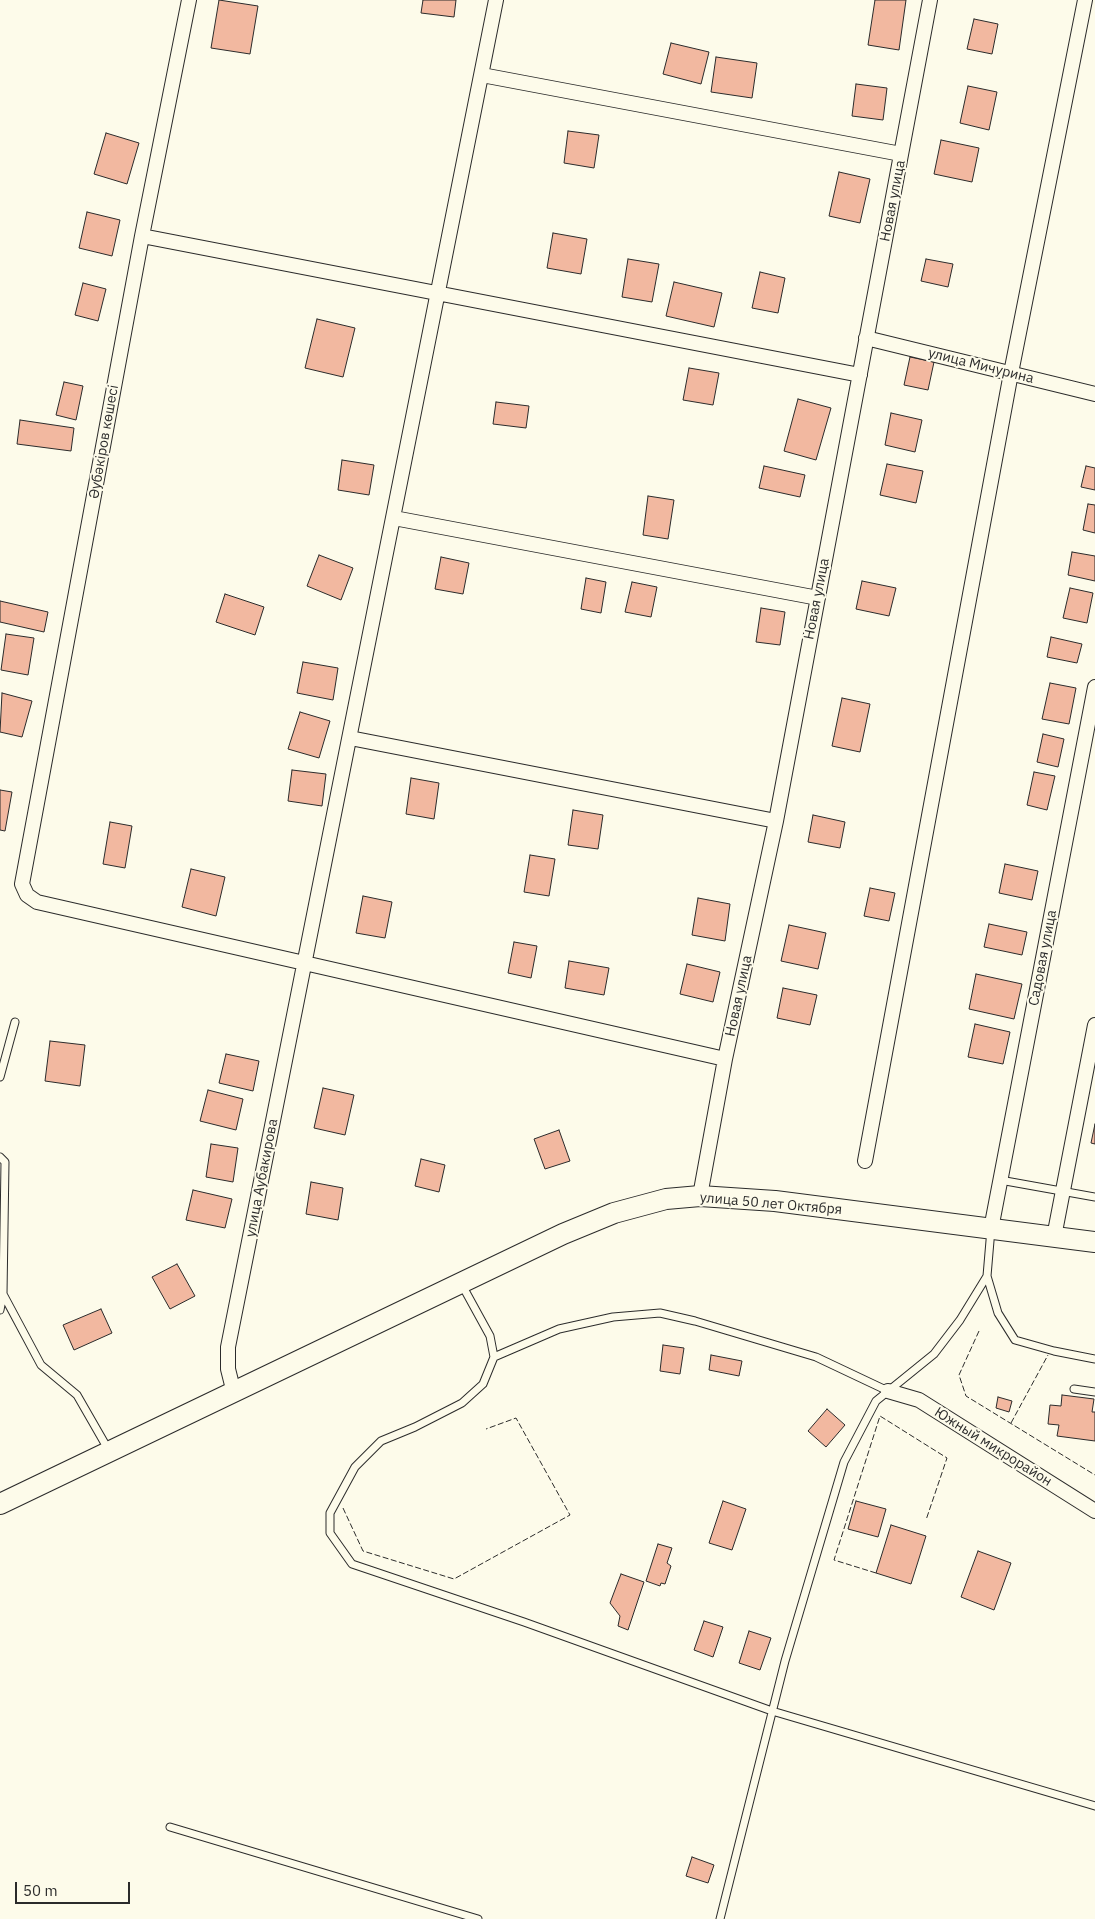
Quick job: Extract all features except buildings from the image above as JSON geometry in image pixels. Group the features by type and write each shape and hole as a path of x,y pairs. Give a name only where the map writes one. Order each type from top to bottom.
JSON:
{"main road":[{"name":"улица 50 лет Октября","path":"0,1504 234,1393 461,1282 614,1213 666,1199 700,1196 775,1201 1095,1242"}],"street":[{"name":"Әубәкіров көшесі","path":"189,0 142,236 22,884 27,895 37,902 305,964"},
{"name":"улица Аубакирова","path":"234,1393 228,1369 228,1347 496,0"},
{"name":"Новая улица","path":"700,1196 725,1059 776,821 930,0"},
{"path":"865,1161 1011,373 1085,0"},
{"path":"482,75 901,154"},
{"path":"142,236 860,375"},
{"name":"улица Мичурина","path":"866,338 1095,394"},
{"path":"394,518 818,598"},
{"name":"Садовая улица","path":"991,1229 1095,688"},
{"path":"350,738 776,821"},
{"path":"305,964 725,1059"},
{"path":"1054,1237 1095,1024"},
{"name":"Южный микрорайон","path":"888,1391 919,1400 1095,1511"}],"lane":[{"path":"0,1077 15,1022"},
{"path":"0,1157 5,1162 3,1294 0,1310"},
{"path":"1000,1180 1095,1197"},
{"path":"991,1229 987,1276 998,1313 1015,1340 1095,1359"},
{"path":"720,1919 772,1711 844,1462 876,1402 934,1354 960,1320 987,1276"},
{"path":"461,1282 490,1336 494,1357 483,1384 462,1403 415,1427 381,1441 355,1467 330,1513 330,1533 352,1564 524,1622 772,1711 1095,1806"},
{"path":"3,1294 41,1365 77,1395 110,1452"},
{"path":"494,1357 559,1329 613,1317 660,1313 695,1321 816,1357 888,1391"},
{"path":"1074,1389 1095,1392"},
{"path":"170,1827 478,1919"}],"fence":[{"path":"979,1331 959,1375 966,1396 1095,1475"},
{"path":"1011,1423 1048,1355"},
{"path":"876,1573 834,1560 880,1416 947,1458 926,1520"},
{"path":"343,1508 363,1551 454,1579 570,1515 516,1418 486,1429"}]}
